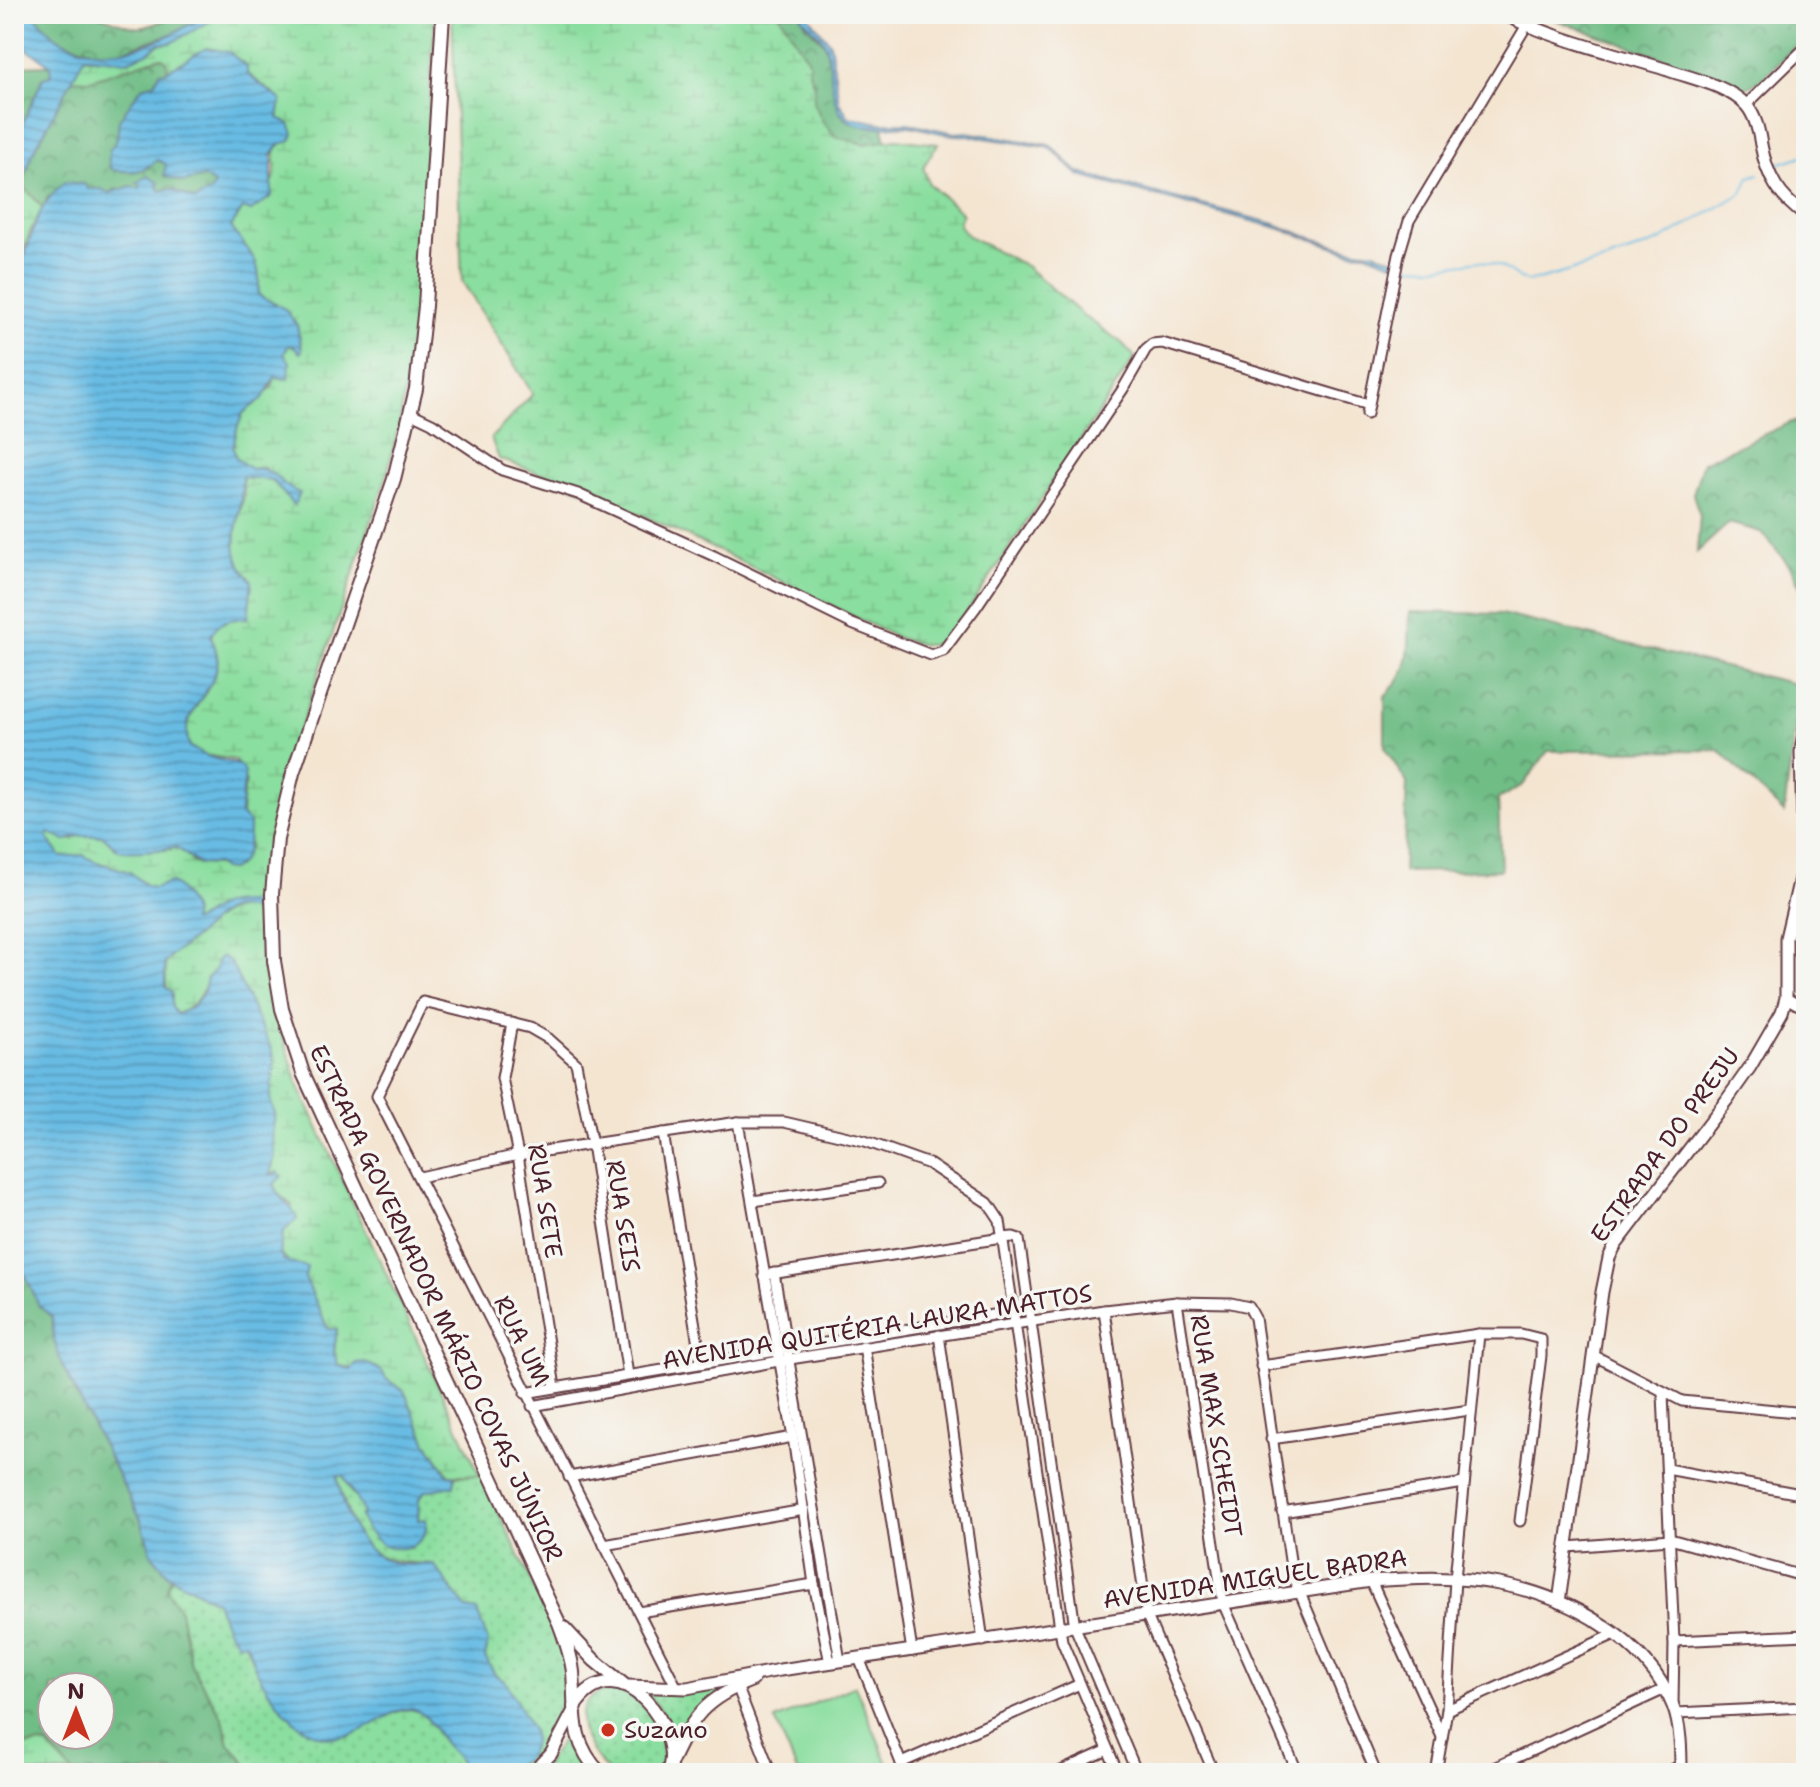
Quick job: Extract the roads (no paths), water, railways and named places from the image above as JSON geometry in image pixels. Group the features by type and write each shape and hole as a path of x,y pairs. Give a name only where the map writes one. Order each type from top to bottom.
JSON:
{"highway":[{"name":"ESTRADA GOVERNADOR MÁRIO COVAS JÚNIOR","path":"443,14 423,338 411,413 394,479 293,773 279,827 272,894 272,939 282,1009 303,1073 559,1623 572,1668 573,1710 578,1738 600,1773"},
{"name":"ESTRADA GOVERNADOR MÁRIO COVAS JÚNIOR","path":"559,1623 581,1648 643,1698 663,1728 669,1745 670,1769"},
{"path":"573,1710 581,1696 597,1684 626,1685"}],"main road":[{"path":"1504,14 1527,25 1713,85 1746,105 1753,116 1774,185 1806,216"},
{"name":"ESTRADA DO PREJU","path":"1559,1602 1609,1258 1633,1221 1750,1067 1777,1022 1786,998 1786,938 1804,854 1801,752 1806,720"},
{"name":"AVENIDA MIGUEL BADRA","path":"780,1670 1371,1581 1455,1579 1499,1584 1559,1602 1615,1634 1638,1653 1665,1689 1675,1710 1675,1770"},
{"path":"626,1685 700,1686 780,1670"},
{"path":"670,1769 696,1717 720,1695 780,1670"},
{"path":"533,1773 551,1754 573,1710"}],"street":[{"path":"411,413 432,423 502,470 578,494 852,624 931,655 943,651 976,607 1152,344 1162,343 1368,409 1399,255 1409,221 1527,25"},
{"path":"1746,105 1806,47"},
{"path":"1786,998 1806,1009"},
{"name":"RUA UM","path":"512,1023 425,1001 376,1094 677,1688"},
{"name":"RUA SEIS","path":"512,1023 539,1033 577,1065 628,1375"},
{"name":"RUA SETE","path":"512,1023 502,1078 518,1155 555,1387"},
{"path":"420,1177 518,1155 663,1133 738,1122 784,1122 865,1141 929,1164 988,1203 1000,1221 1060,1629 1065,1650 1118,1773"},
{"path":"738,1122 769,1274 788,1348 785,1360 793,1437 814,1584 835,1662"},
{"path":"663,1133 701,1362"},
{"path":"753,1201 878,1183"},
{"path":"769,1274 1002,1238 1013,1237 1020,1241 1075,1627 1137,1773"},
{"path":"769,1274 777,1349 785,1360 835,1662"},
{"name":"AVENIDA QUITÉRIA LAURA MATTOS","path":"532,1406 864,1346 1177,1302 1231,1303 1249,1307 1253,1312 1261,1366"},
{"name":"RUA MAX SCHEIDT","path":"1177,1302 1223,1603 1298,1773"},
{"name":"AVENIDA QUITÉRIA LAURA MATTOS","path":"525,1393 1029,1309"},
{"path":"1104,1310 1147,1616 1214,1773"},
{"path":"1436,1773 1447,1710 1455,1579 1479,1334"},
{"path":"1376,1773 1292,1574 1261,1366 1479,1334 1529,1335 1542,1342 1520,1521"},
{"path":"939,1335 983,1641"},
{"path":"864,1346 912,1651"},
{"path":"1593,1355 1663,1394 1701,1405 1806,1413"},
{"path":"1663,1394 1675,1710 1806,1707"},
{"path":"1271,1439 1470,1410"},
{"path":"569,1477 793,1437"},
{"path":"1667,1469 1806,1495"},
{"path":"1282,1512 1464,1483"},
{"path":"604,1545 804,1510"},
{"path":"1568,1547 1670,1539 1806,1577"},
{"path":"1371,1581 1442,1737"},
{"path":"639,1612 814,1584"},
{"path":"1447,1710 1615,1634"},
{"path":"1674,1641 1806,1635"},
{"path":"859,1658 903,1768 1080,1684"},
{"path":"737,1686 771,1773"},
{"path":"1483,1773 1665,1689"},
{"path":"1057,1773 1108,1750"}],"water":[{"path":"14,14 33,14 50,32 76,46 119,51 148,44 204,18 223,14 171,43 159,44 127,61 84,57 32,155 14,208 14,142 43,78 51,76 50,65 14,40"},
{"path":"800,14 807,14 830,43 839,102 849,117 1049,145 1080,173 1275,224 1350,249 1374,252 1397,260 1395,264 1278,228 1080,176 1047,147 949,135 908,126 869,127 851,122 836,104 824,42"},
{"path":"206,48 229,52 247,67 247,74 281,100 278,118 290,124 294,134 291,141 280,144 272,155 272,196 251,211 243,208 231,227 257,265 258,295 285,309 297,325 302,350 300,353 289,345 284,354 290,362 288,379 275,377 263,398 243,413 233,448 237,459 251,469 266,470 300,493 294,506 272,480 242,477 235,544 242,568 252,581 248,618 226,621 214,630 211,636 217,666 209,687 191,715 187,736 190,747 242,767 244,782 240,813 249,823 247,850 242,861 231,870 217,864 197,863 175,847 123,851 103,836 79,836 65,841 49,833 47,837 61,857 83,855 131,873 152,888 170,882 178,888 194,913 192,921 227,904 263,902 264,926 256,911 228,910 172,955 165,962 165,987 172,992 172,1008 177,1014 193,1007 222,956 231,963 271,1048 275,1061 270,1100 275,1114 272,1134 275,1155 270,1175 278,1172 282,1176 274,1184 297,1219 283,1232 280,1254 284,1261 307,1267 305,1278 328,1329 337,1329 334,1352 338,1365 351,1370 356,1363 365,1362 382,1371 386,1379 404,1391 427,1443 448,1475 455,1476 454,1486 425,1491 419,1499 418,1520 426,1519 426,1528 419,1542 405,1548 388,1547 371,1534 343,1475 337,1476 344,1504 356,1531 374,1553 401,1564 433,1564 467,1609 477,1611 488,1642 485,1657 495,1675 506,1682 532,1730 534,1740 528,1757 507,1773 461,1773 459,1760 429,1721 417,1711 406,1709 395,1712 358,1732 343,1737 327,1737 309,1731 285,1711 258,1674 246,1642 238,1643 227,1629 216,1601 171,1577 152,1555 141,1520 62,1365 54,1340 52,1317 39,1306 17,1257 14,1241 14,282 38,217 53,193 65,182 85,184 88,189 101,189 109,193 132,186 139,189 142,185 137,183 147,176 159,183 157,187 160,191 171,189 195,200 212,190 214,184 204,177 183,182 164,176 166,164 157,160 137,171 113,170 109,165 109,151 117,139 119,120 142,87 154,84 160,72"}],"waterway":[{"path":"1774,165 1806,155"},
{"path":"1404,266 1436,267 1480,261 1502,267 1520,279 1542,279 1660,241 1742,193 1749,177 1759,174"}],"place":[{"name":"Suzano","path":"608,1730"}]}
